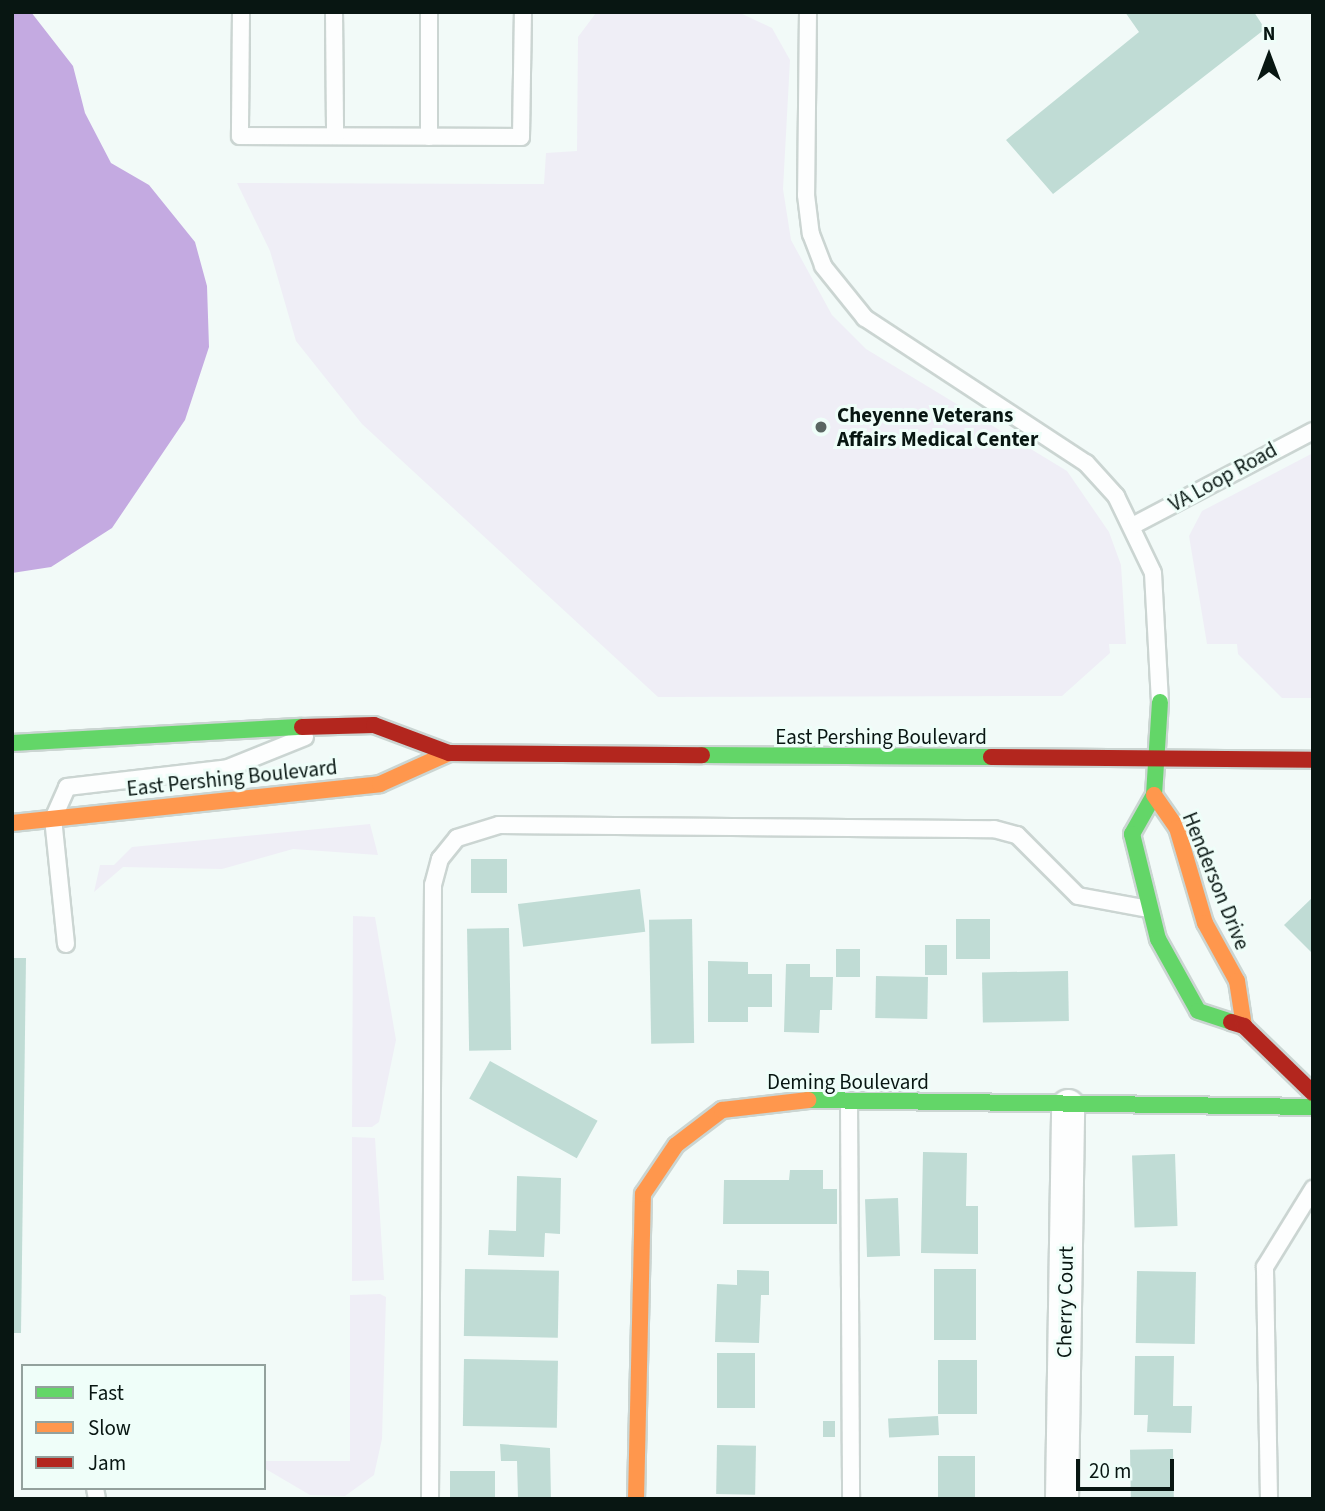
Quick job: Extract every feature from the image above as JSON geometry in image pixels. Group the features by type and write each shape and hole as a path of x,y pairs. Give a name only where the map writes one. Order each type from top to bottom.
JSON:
{"street":[{"name":"Henderson Drive","path":"1160,702 1154,795 1132,834 1148,909 1176,979 1198,1011 1244,1026 1313,1093"},
{"name":"East Pershing Boulevard","path":"12,743 374,725 449,753 1313,761"},
{"name":"East Pershing Boulevard","path":"12,823 380,785 449,753"},
{"name":"Henderson Drive","path":"1154,795 1177,828 1205,923 1237,981 1244,1026"},
{"name":"Deming Boulevard","path":"636,1499 637,1257 643,1194 676,1145 722,1110 775,1100 1068,1106 1313,1107"},
{"name":"Cherry Court","path":"1062,1499 1068,1106"}],"lane":[{"path":"241,12 240,136 429,137 521,137 523,12"},
{"path":"334,12 335,136"},
{"path":"429,12 429,137"},
{"path":"808,12 806,195 823,266 865,318 900,344 1086,463 1134,525 1159,606 1160,702"},
{"name":"VA Loop Road","path":"1134,525 1313,431"},
{"path":"66,944 53,819 67,787 228,768 272,754 325,726"},
{"path":"430,1499 433,885 440,859 457,838 499,825 994,829 1017,835 1079,896 1148,909"},
{"path":"849,1101 851,1499"},
{"path":"1269,1499 1265,1268 1313,1189"}],"shaded area":[{"path":"12,12 31,12 73,66 85,113 111,163 149,185 195,242 207,286 209,347 185,420 112,528 51,567 12,573"},
{"path":"738,12 772,28 790,60 783,189 791,240 832,315 866,349 1067,471 1109,532 1121,565 1126,644 1109,644 1110,653 1062,696 658,697 362,424 296,341 270,251 237,183 544,184 546,153 577,151 578,37 596,13"},
{"path":"1313,453 1313,698 1282,698 1238,654 1237,644 1207,644 1189,536 1202,511"},
{"path":"370,824 378,855 293,849 222,869 123,867 94,892 100,865 114,865 132,847"},
{"path":"353,916 375,917 396,1040 379,1122 372,1127 352,1127"},
{"path":"352,1137 375,1138 384,1280 352,1281"},
{"path":"380,1294 386,1297 382,1439 374,1475 345,1496 310,1495 266,1469 266,1461 350,1461 350,1295"}],"building":[{"path":"1125,12 1254,12 1265,29 1053,194 1006,140 1139,32"},
{"path":"471,859 507,859 507,893 471,893"},
{"path":"640,889 645,932 523,947 518,904"},
{"path":"1313,897 1313,954 1284,925"},
{"path":"692,919 694,1043 651,1044 649,920"},
{"path":"956,919 990,919 990,959 956,959"},
{"path":"509,928 511,1050 469,1051 467,929"},
{"path":"925,945 947,945 947,975 925,975"},
{"path":"836,949 860,949 860,977 836,977"},
{"path":"12,958 26,958 21,1333 12,1333"},
{"path":"708,961 748,962 748,974 772,974 772,1007 748,1007 748,1022 708,1022"},
{"path":"786,964 810,964 810,977 833,977 832,1010 820,1010 819,1033 784,1032"},
{"path":"1068,971 1069,1021 983,1022 982,973"},
{"path":"876,976 928,977 927,1019 875,1018"},
{"path":"490,1061 598,1121 577,1158 469,1099"},
{"path":"923,1152 967,1153 966,1206 978,1206 978,1254 921,1253"},
{"path":"1175,1154 1178,1226 1135,1227 1132,1156"},
{"path":"790,1170 823,1170 823,1189 837,1189 837,1224 723,1224 724,1180 789,1180"},
{"path":"517,1176 561,1178 560,1234 545,1233 544,1257 488,1255 489,1230 516,1231"},
{"path":"898,1198 900,1256 867,1257 865,1199"},
{"path":"465,1269 559,1271 558,1338 464,1336"},
{"path":"934,1269 976,1269 976,1340 934,1340"},
{"path":"737,1270 769,1271 769,1295 761,1295 759,1343 715,1342 717,1284 737,1285"},
{"path":"1137,1271 1196,1272 1195,1344 1136,1343"},
{"path":"717,1353 755,1353 755,1408 717,1408"},
{"path":"1135,1356 1174,1356 1173,1406 1192,1406 1191,1433 1147,1432 1148,1415 1134,1415"},
{"path":"464,1359 558,1361 557,1428 463,1426"},
{"path":"938,1360 977,1360 977,1414 938,1414"},
{"path":"938,1416 939,1435 889,1438 888,1419"},
{"path":"823,1421 835,1421 835,1437 823,1437"},
{"path":"500,1444 550,1448 551,1499 518,1499 517,1461 501,1461"},
{"path":"717,1445 756,1446 755,1495 716,1494"},
{"path":"1173,1449 1174,1499 1131,1499 1130,1450"},
{"path":"938,1456 975,1456 975,1499 938,1499"},
{"path":"450,1471 495,1471 495,1499 450,1499"}],"traffic: fast":[{"path":"1160,702 1154,795 1132,834 1158,939 1198,1011 1231,1022"},
{"path":"12,743 302,727"},
{"path":"702,755 991,757"},
{"path":"808,1100 1313,1107"}],"traffic: slow":[{"path":"12,823 380,784 449,753"},
{"path":"1154,795 1177,828 1205,923 1237,981 1244,1026"},
{"path":"636,1499 643,1194 676,1145 722,1110 808,1100"}],"traffic: jam":[{"path":"302,727 374,725 449,753 702,755"},
{"path":"991,757 1313,760"},
{"path":"1231,1022 1244,1026 1313,1093"}],"place":[{"name":"Cheyenne Veterans Affairs Medical Center","path":"821,427"}]}
